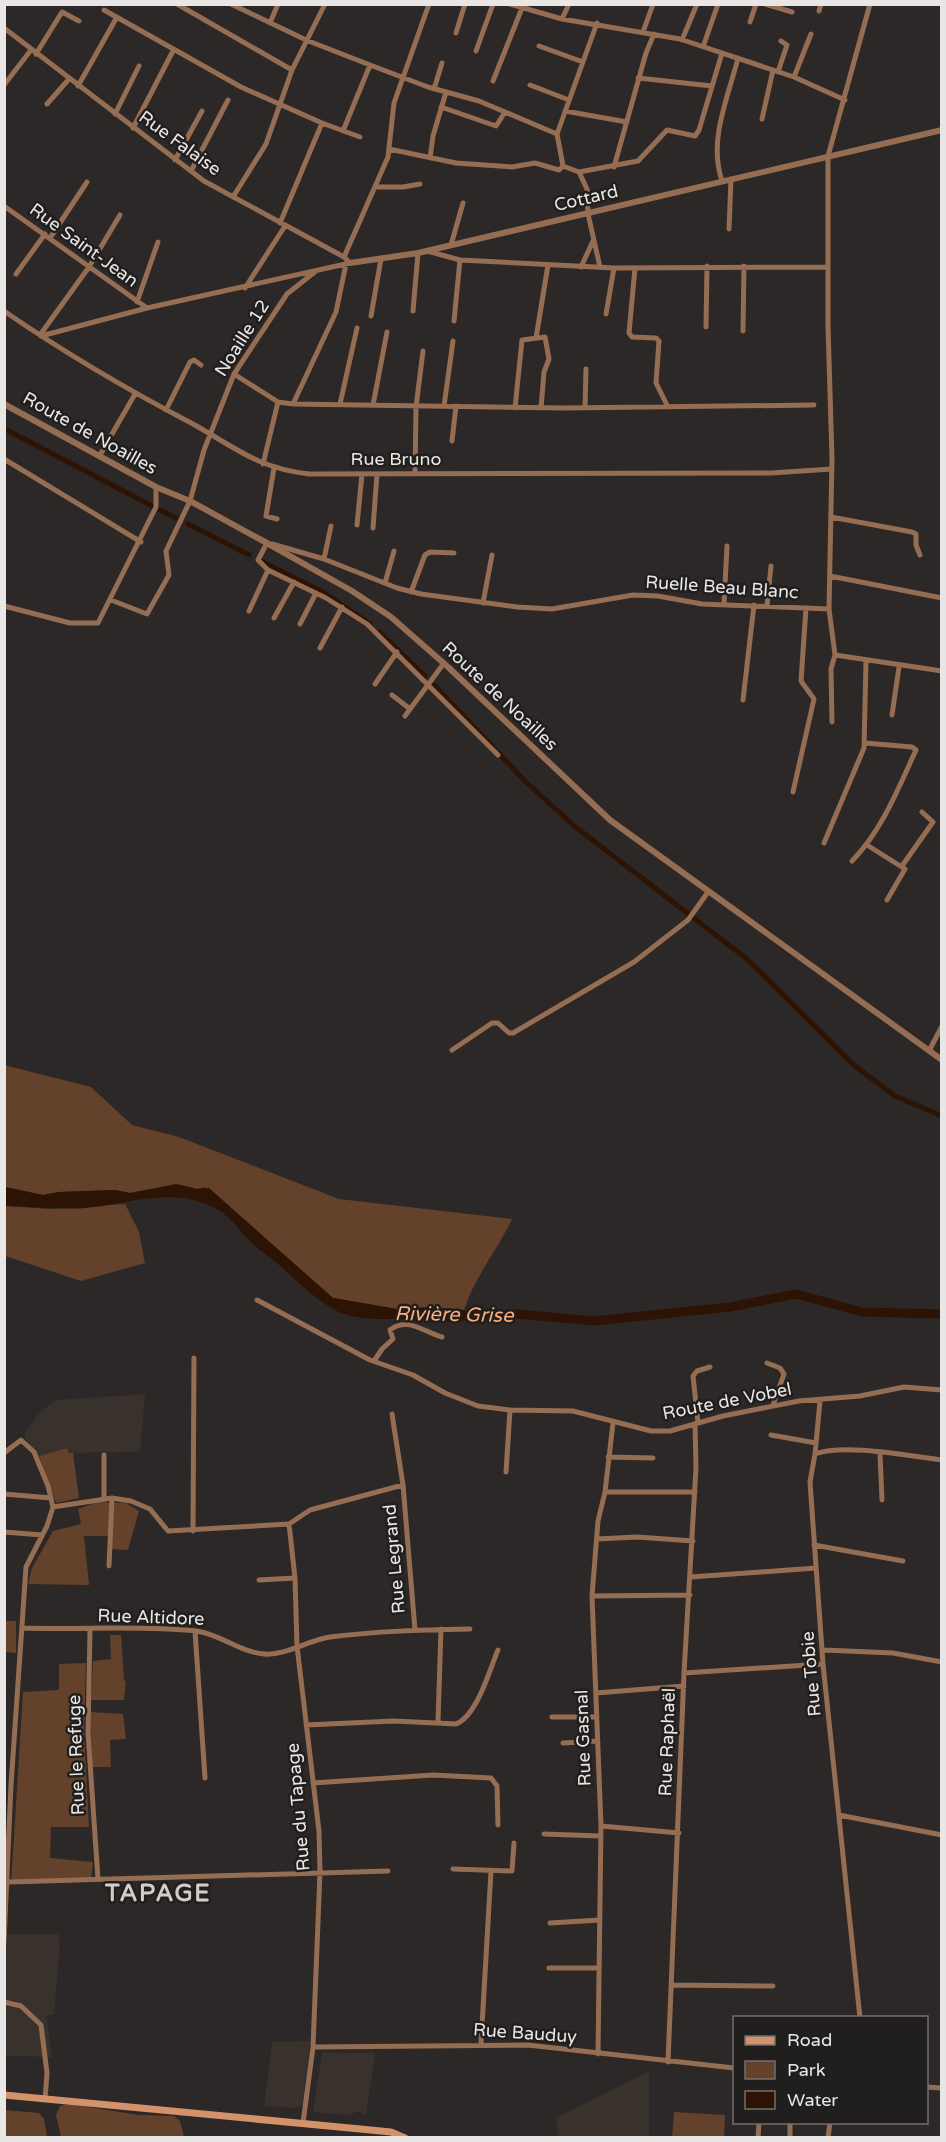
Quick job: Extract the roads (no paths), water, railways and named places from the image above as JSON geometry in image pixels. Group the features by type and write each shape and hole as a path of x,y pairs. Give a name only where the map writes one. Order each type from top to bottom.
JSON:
{"main road":[{"path":"4,2095 391,2132 405,2138"}],"street":[{"path":"177,4 292,70"},
{"path":"231,4 306,40 434,89 505,112 557,134"},
{"path":"270,22 278,4"},
{"path":"233,197 266,144 292,70 326,4"},
{"path":"344,257 389,149 394,103 429,4"},
{"path":"456,33 465,4"},
{"path":"476,51 493,4"},
{"path":"562,19 569,4"},
{"path":"643,32 653,4"},
{"path":"682,40 697,4"},
{"path":"703,47 718,4"},
{"path":"750,22 756,4"},
{"path":"765,4 792,12"},
{"path":"832,722 831,669 835,655 829,609 832,470 828,156 870,4"},
{"path":"513,5 562,19 597,23 682,40 794,77 845,99"},
{"path":"493,81 522,8"},
{"path":"104,10 241,87 322,123 360,137"},
{"path":"4,86 33,52 62,12 79,21"},
{"path":"78,86 117,17"},
{"path":"389,149 430,158 512,167 535,164 560,170 563,165 557,134 597,23"},
{"name":"Rue Falaise","path":"4,28 191,171 233,197 344,257 348,264"},
{"path":"614,167 638,78 654,34"},
{"path":"794,77 811,34"},
{"path":"762,120 775,71 787,45 781,41"},
{"path":"539,46 583,62"},
{"path":"133,128 174,49"},
{"path":"563,165 579,172 614,167 638,160 667,130 695,136 699,130 722,53"},
{"path":"722,181 716,157 717,139 738,58"},
{"path":"434,89 442,63"},
{"path":"344,131 370,65"},
{"path":"115,114 139,66"},
{"path":"638,78 712,86"},
{"path":"47,104 69,79"},
{"path":"530,85 569,100"},
{"path":"430,158 446,92"},
{"path":"191,171 228,100"},
{"path":"441,107 496,126 505,112"},
{"path":"175,159 202,111"},
{"path":"565,111 627,122"},
{"path":"245,288 283,224 322,123"},
{"name":"Cottard","path":"348,264 427,251 942,130"},
{"path":"579,172 587,189 588,214 600,267"},
{"path":"729,229 731,179"},
{"path":"16,274 87,182"},
{"path":"375,186 403,188 420,184"},
{"path":"451,245 463,203"},
{"name":"Rue Saint-Jean","path":"4,206 147,308"},
{"path":"40,336 89,267 120,215"},
{"path":"137,302 158,242"},
{"path":"581,267 593,242"},
{"path":"427,251 460,260 581,267 828,267"},
{"path":"413,311 418,253"},
{"path":"371,316 381,259"},
{"path":"454,321 460,260"},
{"path":"40,336 147,308 348,264 336,312 292,404"},
{"path":"536,338 548,265"},
{"path":"706,327 707,266"},
{"path":"743,331 744,266"},
{"path":"634,267 629,333 632,337 656,338 659,341 656,383 668,407"},
{"path":"606,314 615,268"},
{"name":"Noaille 12","path":"111,600 147,614 169,575 166,551 190,501 210,434 234,374 287,294 316,271"},
{"name":"Rue Bruno","path":"4,311 40,336 135,394 262,465 274,468 309,474 771,473 832,470"},
{"path":"340,404 357,328"},
{"path":"374,405 387,332"},
{"path":"515,408 521,343 526,338 546,338 549,359 544,372 541,408"},
{"path":"444,406 453,341"},
{"path":"415,474 416,407 423,351"},
{"path":"166,410 190,362 194,360 201,365"},
{"path":"585,408 586,369"},
{"path":"234,374 278,402 292,404 515,408 814,405"},
{"path":"100,455 135,394"},
{"path":"262,465 278,402"},
{"name":"Route de Noailles","path":"4,404 156,487 190,501 266,542 372,604 444,663 610,820 942,1060"},
{"path":"452,441 456,406"},
{"path":"4,459 141,542"},
{"path":"274,468 266,517 278,519"},
{"path":"357,525 362,474"},
{"path":"373,528 377,474"},
{"path":"4,606 70,623 98,623 141,542 156,507 156,487"},
{"path":"831,518 912,532 916,534 916,545 920,555"},
{"path":"324,559 331,526"},
{"path":"266,542 258,560 268,570 342,607 367,624 498,755"},
{"name":"Ruelle Beau Blanc","path":"266,542 324,559 411,592 483,603 552,609 633,595 724,604 829,609"},
{"path":"724,604 727,546"},
{"path":"385,583 394,551"},
{"path":"411,592 425,555 430,552 454,553"},
{"path":"483,603 492,555"},
{"path":"767,606 771,566"},
{"path":"249,611 268,570"},
{"path":"830,576 942,598"},
{"path":"274,618 294,582"},
{"path":"300,624 316,593"},
{"path":"743,700 753,605"},
{"path":"320,648 342,607"},
{"path":"793,792 814,699 801,683 806,608"},
{"path":"375,684 397,652"},
{"path":"835,655 899,667 942,671"},
{"path":"824,843 865,743 866,661"},
{"path":"405,716 444,663"},
{"path":"892,715 899,667"},
{"path":"392,695 411,709"},
{"path":"852,861 867,845 884,818 916,750 912,747 865,743"},
{"path":"902,866 933,822 922,812"},
{"path":"867,845 902,866 905,872 887,900"},
{"path":"452,1050 492,1023 498,1023 513,1033 565,1000 625,968 688,920 708,892"},
{"path":"929,1052 942,1026"},
{"name":"Route de Vobel","path":"257,1300 374,1361 413,1375 445,1393 478,1406 510,1410 573,1411 651,1431 670,1431 773,1405 820,1401 904,1387 942,1390"},
{"path":"374,1361 393,1339 390,1330 396,1325 412,1324 422,1331 442,1338"},
{"path":"193,1531 194,1358"},
{"path":"767,1363 780,1368 784,1374 773,1405"},
{"name":"Rue Raphaël","path":"668,2062 684,1673 695,1492 697,1423 693,1376 697,1371 710,1367"},
{"name":"Rue Tobie","path":"820,1401 810,1482 814,1545 824,1650 823,1664 860,2016"},
{"path":"506,1472 510,1410"},
{"name":"Rue Legrand","path":"392,1414 403,1485 415,1630"},
{"name":"Rue Gasnal","path":"598,2054 601,1826 592,1596 597,1539 613,1423"},
{"path":"771,1435 816,1443"},
{"path":"4,1453 21,1440 34,1452 53,1507 26,1567 11,1785 9,1882 4,1942"},
{"path":"815,1454 835,1449 942,1460"},
{"path":"880,1454 882,1500"},
{"path":"104,1455 104,1498"},
{"path":"608,1457 653,1458"},
{"path":"53,1507 104,1498 131,1501 150,1509 168,1531 193,1531 289,1524 310,1510 403,1485"},
{"path":"605,1492 695,1492"},
{"path":"4,1494 51,1498"},
{"path":"109,1566 112,1498"},
{"name":"Rue du Tapage","path":"289,1524 295,1578 297,1646 319,1831 320,1872 313,2047 303,2123"},
{"path":"4,1532 42,1535"},
{"path":"597,1539 637,1537 693,1541"},
{"path":"814,1545 903,1562"},
{"path":"691,1577 816,1568"},
{"path":"259,1580 295,1578"},
{"path":"592,1596 690,1595"},
{"name":"Rue Altidore","path":"23,1628 195,1631 264,1654 276,1653 327,1638 415,1630 470,1629"},
{"path":"438,1722 441,1629"},
{"name":"Rue le Refuge","path":"90,1630 88,1732 98,1879"},
{"path":"195,1631 205,1778"},
{"path":"306,1725 438,1722 456,1724 463,1721 472,1711 498,1650"},
{"path":"824,1650 893,1653 942,1662"},
{"path":"684,1673 823,1664"},
{"path":"596,1693 684,1686"},
{"path":"552,1717 597,1717"},
{"path":"563,1743 598,1741"},
{"path":"313,1783 433,1775 491,1778 497,1786 498,1825"},
{"path":"839,1815 942,1835"},
{"path":"601,1826 679,1833"},
{"path":"544,1834 601,1836"},
{"path":"453,1869 514,1871 514,1843"},
{"path":"9,1882 388,1871"},
{"path":"481,2043 491,1871"},
{"path":"550,1923 600,1920"},
{"path":"549,1968 599,1968"},
{"path":"672,1985 774,1986"},
{"path":"4,2002 21,2007 40,2025 46,2073 45,2099"},
{"name":"Rue Bauduy","path":"313,2047 481,2043 528,2045 733,2068"}],"water":[{"path":"176,1184 197,1189 209,1188 333,1298 397,1309 433,1307 464,1310 473,1317 459,1322 423,1318 370,1319 340,1312 313,1295 257,1248 222,1213 194,1200 167,1197 76,1208 5,1206 5,1187 43,1195 59,1192 115,1190 130,1193"}],"waterway":[{"path":"7,430 154,507"},
{"path":"160,510 176,518"},
{"path":"188,524 249,555"},
{"path":"261,561 326,594 370,624"},
{"path":"379,632 425,676"},
{"path":"434,685 525,781 573,825 747,959 855,1066 895,1096 942,1116"},
{"name":"Rivière Grise","path":"460,1316 517,1314 594,1321 730,1307 796,1294 862,1312 942,1314"}],"district":[{"name":"TAPAGE","path":"158,1893"}]}
